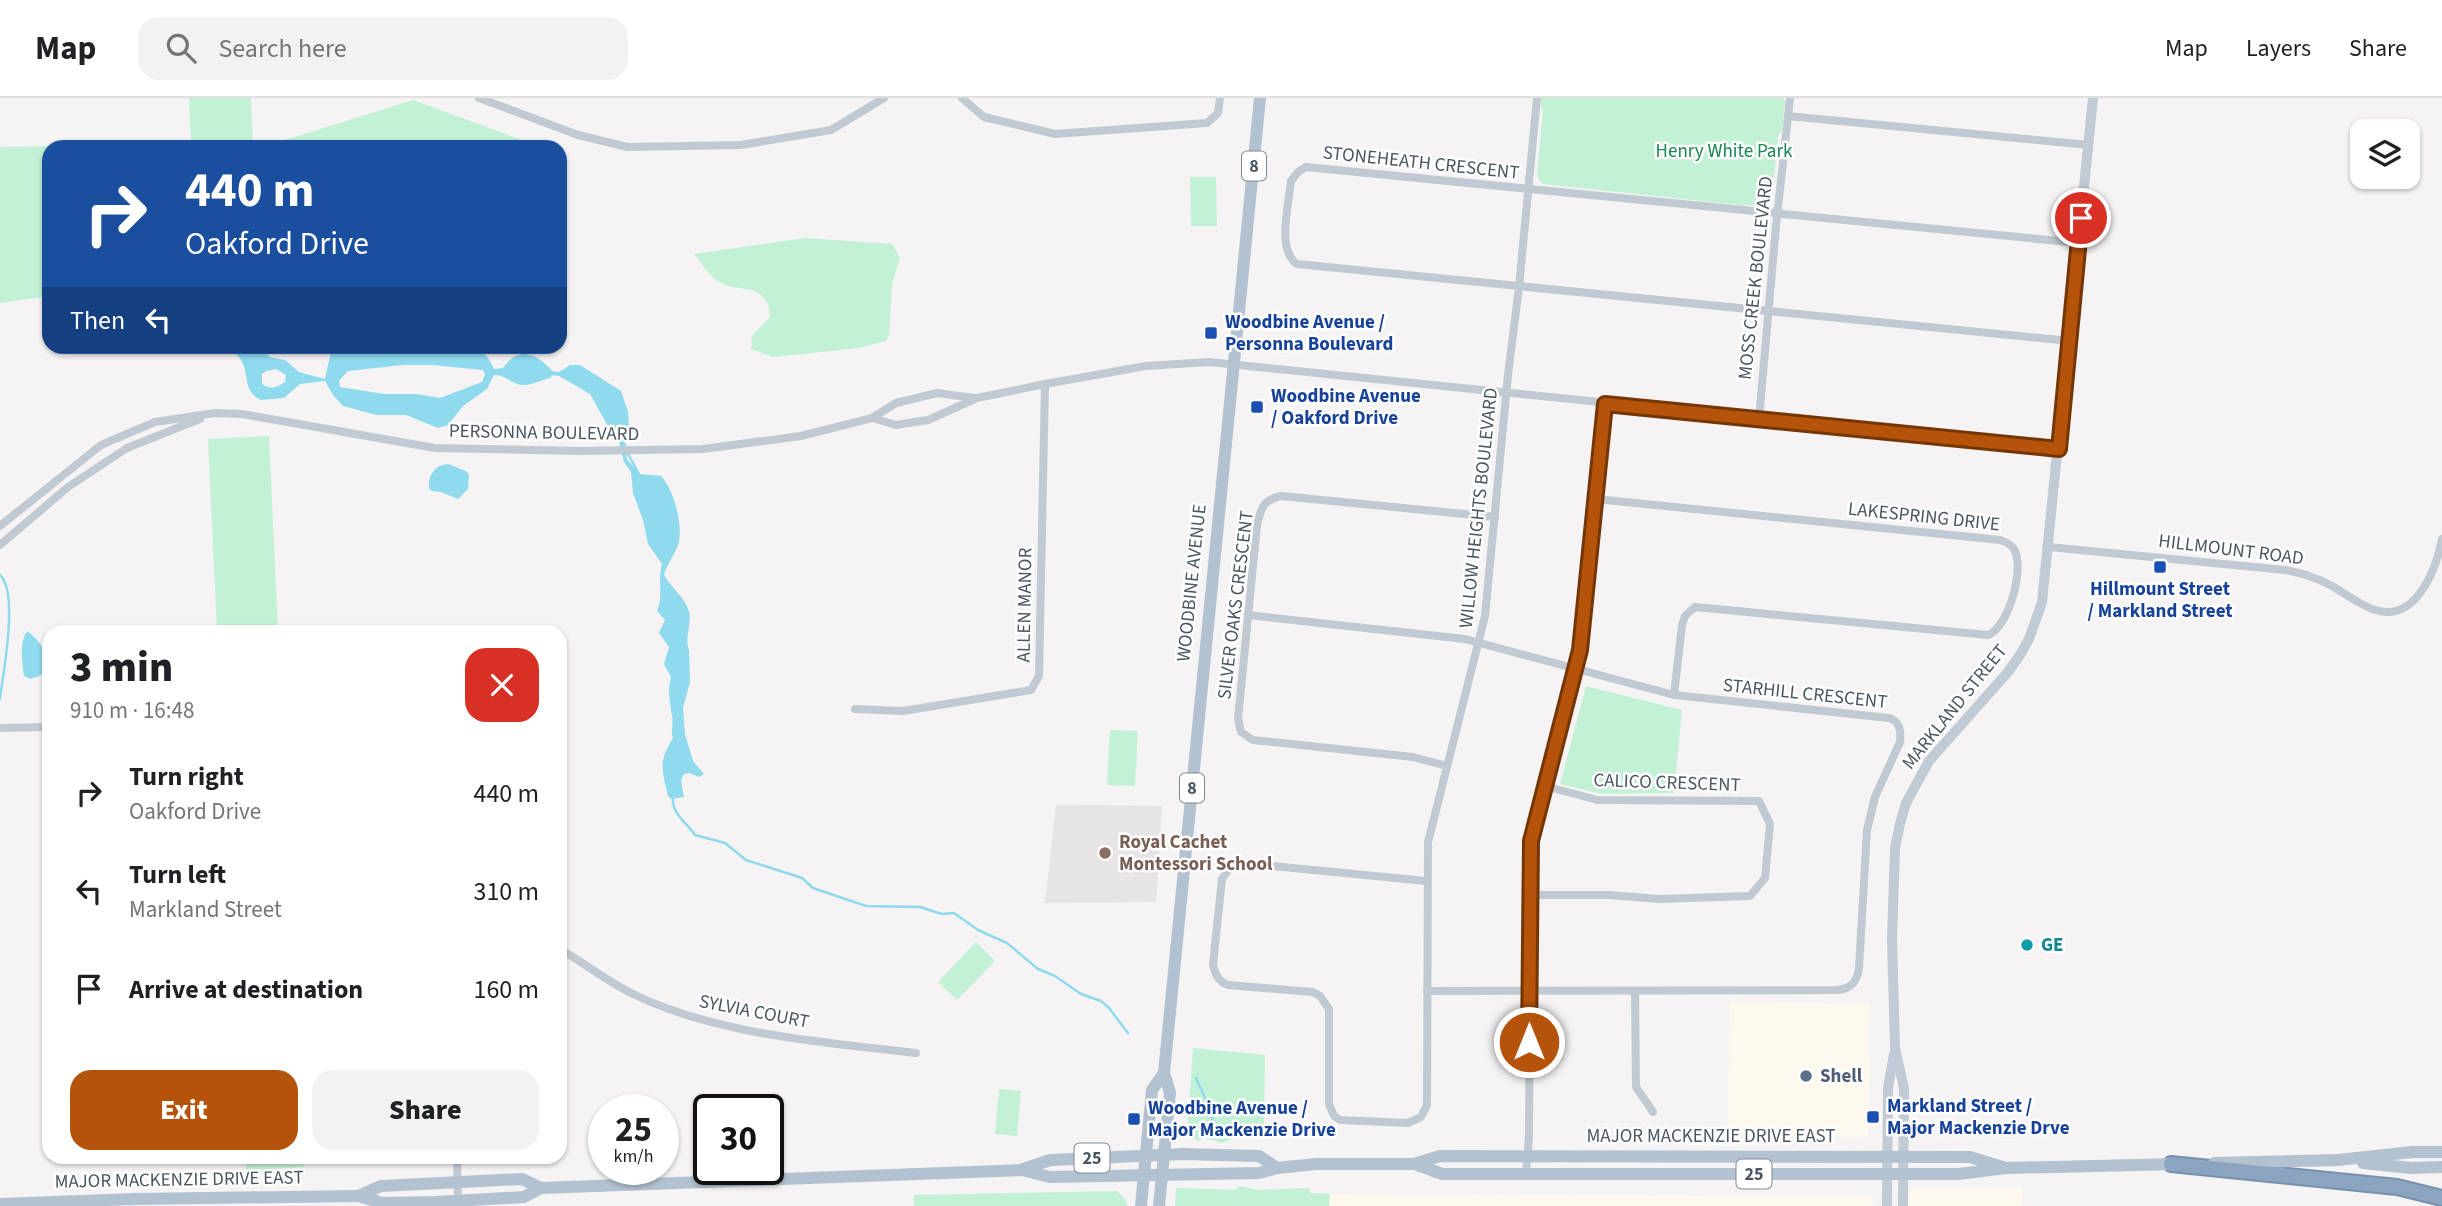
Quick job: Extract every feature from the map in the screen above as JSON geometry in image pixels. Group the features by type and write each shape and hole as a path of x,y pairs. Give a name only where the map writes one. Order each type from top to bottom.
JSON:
{"highway":[{"path":"2171,1164 2397,1187 2442,1198"}],"main road":[{"name":"WOODBINE AVENUE","path":"1159,1206 1170,1093 1164,1073 1261,98"},
{"name":"WOODBINE AVENUE","path":"1141,1206 1153,1090 1164,1073"},
{"name":"MAJOR MACKENZIE DRIVE EAST","path":"1414,1164 1442,1174 1959,1174 2006,1168 2338,1160 2412,1152 2442,1152"},
{"name":"MAJOR MACKENZIE DRIVE EAST","path":"1022,1170 1050,1160 1164,1155 1259,1156 1277,1168"},
{"name":"MAJOR MACKENZIE DRIVE EAST","path":"0,1204 358,1196 383,1203 458,1203 524,1197 541,1188 1022,1170 1050,1177 1259,1173 1277,1168 1316,1164 1414,1164 1440,1156 1970,1157 2006,1168"},
{"name":"MAJOR MACKENZIE DRIVE EAST","path":"2338,1160 2411,1168 2442,1167"},
{"name":"MAJOR MACKENZIE DRIVE EAST","path":"358,1196 381,1186 522,1179 541,1188"}],"street":[{"path":"479,98 578,135 627,147 741,145 831,130 884,98"},
{"path":"962,98 984,117 1055,134 1207,123 1218,113 1220,98"},
{"name":"WILLOW HEIGHTS BOULEVARD","path":"1426,881 1242,863 1225,872 1222,879 1213,964 1219,979 1228,985 1313,992 1325,1002 1329,1016 1329,1104 1334,1116 1348,1122 1415,1121 1427,1105 1426,881 1430,831 1485,616 1537,98"},
{"name":"MOSS CREEK BOULEVARD","path":"1759,419 1790,98"},
{"name":"MARKLAND STREET","path":"1903,1206 1904,1088 1895,1048 1892,939 1895,848 1906,803 1929,761 2008,672 2037,621 2049,547 2094,98"},
{"path":"1788,116 2089,145"},
{"name":"STONEHEATH CRESCENT","path":"2070,341 1297,264 1289,258 1285,247 1286,234 1291,181 1306,167 2079,243"},
{"name":"PERSONNA BOULEVARD","path":"872,418 896,425 928,420 977,398 1146,366 1209,362 2059,449"},
{"name":"ALLEN MANOR","path":"855,709 903,711 1031,690 1040,676 1045,384"},
{"name":"PERSONNA BOULEVARD","path":"0,526 101,445 155,422 215,413 242,414 435,448 581,451 704,449 801,436 872,418 897,403 937,393 977,398"},
{"path":"1526,1173 1531,841 1582,639 1605,404"},
{"name":"PERSONNA BOULEVARD","path":"0,545 68,487 127,448 215,413"},
{"path":"97,449 108,460"},
{"name":"SILVER OAKS CRESCENT","path":"1447,766 1413,757 1253,740 1241,733 1238,719 1257,525 1263,503 1270,498 1292,497 1495,517"},
{"name":"LAKESPRING DRIVE","path":"1596,499 2000,540 2011,545 2017,556 2014,589 2007,612 2000,627 1988,635 1695,607 1685,616 1682,625 1674,695"},
{"name":"HILLMOUNT ROAD","path":"2049,547 2285,570 2313,577 2368,607 2387,612 2404,608 2421,593 2433,568 2442,539"},
{"name":"STARHILL CRESCENT","path":"1248,615 1441,636 1480,643 1674,695 1889,718 1898,724 1900,742 1875,797 1868,823 1864,849 1859,968 1856,980 1849,988 1427,992"},
{"path":"0,728 42,727"},
{"name":"CALICO CRESCENT","path":"1529,895 1609,895 1659,899 1750,896 1765,878 1770,824 1759,801 1597,800 1545,786"},
{"name":"SYLVIA COURT","path":"567,952 632,993 683,1014 735,1028 916,1053"},
{"path":"1636,991 1636,1087 1653,1112"},
{"name":"MARKLAND STREET","path":"1887,1206 1888,1088 1895,1048"},
{"path":"457,1164 458,1203"}],"shaded area":[{"name":"Royal Cachet Montessori School","path":"1056,805 1162,806 1156,902 1045,903"},
{"path":"1729,1002 1870,1004 1868,1137 1728,1136"},
{"path":"1911,1188 2023,1188 2022,1206 1908,1206"},
{"path":"1330,1194 1872,1196 1873,1206 1329,1206"}],"green space":[{"path":"189,98 251,98 253,140 191,140"},
{"name":"Henry White Park","path":"1541,98 1783,98 1782,131 1778,135 1772,198 1766,205 1740,205 1542,184 1537,176 1543,110"},
{"path":"413,100 522,140 285,140"},
{"path":"42,146 42,297 0,303 0,147"},
{"path":"1190,177 1216,177 1217,226 1191,226"},
{"path":"805,238 892,244 900,257 892,284 889,336 886,341 859,348 773,357 751,349 752,336 770,317 764,297 716,280 694,254"},
{"path":"269,436 278,625 217,625 208,439"},
{"path":"1586,686 1682,710 1674,793 1602,794 1560,784"},
{"path":"1110,730 1138,731 1135,786 1107,785"},
{"path":"976,942 995,961 957,1000 938,982"},
{"path":"1193,1048 1265,1055 1264,1132 1247,1132 1222,1143 1205,1138 1198,1141 1182,1135 1187,1131"},
{"path":"999,1089 1021,1091 1017,1136 995,1134"},
{"path":"246,1164 304,1164 304,1167 246,1170"},
{"path":"1241,1186 1258,1190 1309,1188 1310,1193 1330,1194 1329,1206 1175,1206 1176,1188 1235,1190"},
{"path":"1117,1191 1128,1206 914,1206 914,1195"}],"water":[{"path":"236,354 266,354 285,360 299,372 325,379 330,354 483,354 494,369 503,368 515,357 527,354 540,359 552,371 559,372 570,365 580,365 621,391 628,412 629,428 625,439 627,459 640,474 661,476 670,490 679,519 678,545 664,575 685,602 689,612 687,641 690,682 683,708 685,734 693,761 704,774 699,777 690,773 684,774 681,780 684,797 671,799 668,796 663,772 663,760 673,738 669,692 671,677 664,664 669,647 659,633 665,620 657,611 662,564 648,544 633,493 631,472 624,462 618,439 614,437 590,394 559,376 553,375 525,385 494,375 487,389 463,406 448,425 438,428 406,415 376,415 343,406 325,381 300,384 284,398 261,400 251,392","holes":["432,365 483,370 485,374 482,382 440,398 417,394 384,394 340,387 339,381 348,371","276,369 286,375 285,382 274,388 262,384 262,374 266,371"]},
{"path":"448,464 466,471 469,475 468,489 458,499 429,488 433,472 439,466"},
{"path":"27,631 42,647 40,676 30,679 24,676 23,641"}],"waterway":[{"path":"627,452 639,474"},
{"path":"0,575 6,584 9,615 0,699"},
{"path":"673,797 674,808 695,835 725,843 746,860 802,878 813,888 866,906 920,907 942,914 954,913 978,930 1007,943 1038,969 1055,976 1081,994 1101,1001 1128,1033"},
{"path":"1196,1078 1215,1128"}],"place":[{"name":"Woodbine Avenue / Personna Boulevard","path":"1211,333"},
{"name":"Woodbine Avenue / Oakford Drive","path":"1257,407"},
{"name":"Hillmount Street / Markland Street","path":"2160,567"},
{"name":"Royal Cachet Montessori School","path":"1105,853"},
{"name":"GE","path":"2027,945"},
{"name":"Shell","path":"1806,1076"},
{"name":"Markland Street / Major Mackenzie Drve","path":"1873,1117"},
{"name":"Woodbine Avenue / Major Mackenzie Drive","path":"1134,1119"}],"route":[{"path":"1529,1042 1531,841 1582,639 1605,404 2059,449 2081,218"}]}
